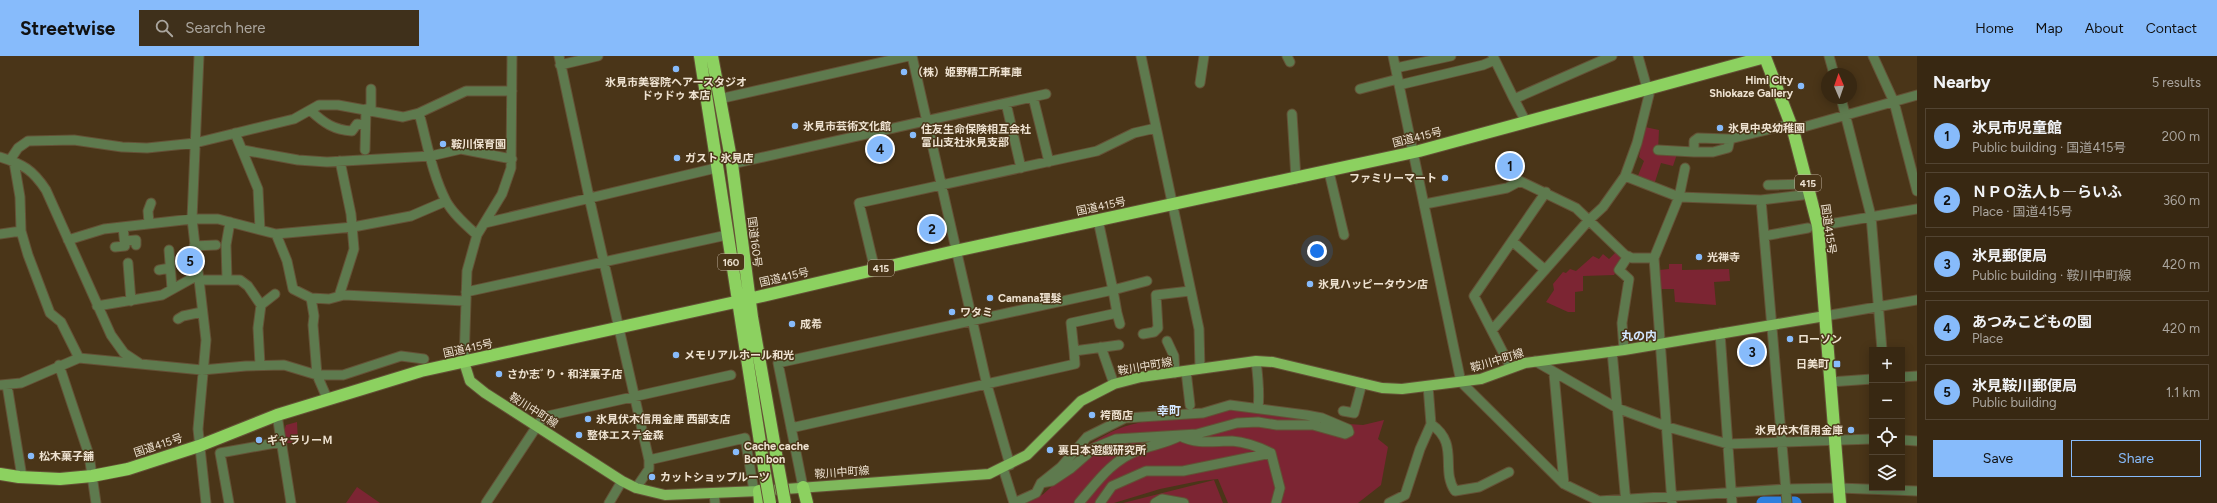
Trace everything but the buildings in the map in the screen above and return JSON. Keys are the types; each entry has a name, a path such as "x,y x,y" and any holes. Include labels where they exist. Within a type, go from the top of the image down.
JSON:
{"highway":[{"name":"160","path":"700,56 726,235 770,503"},
{"name":"国道160号","path":"712,56 732,164 749,299 785,503"},
{"name":"国道415号","path":"0,474 22,477 60,478 92,476 128,469 199,446 277,415 327,398 421,371 737,302 955,251 1171,204 1329,172 1414,152 1765,56 1792,127 1809,189 1825,316 1840,503"},
{"path":"802,487 807,503"},
{"path":"756,491 760,503"}],"main road":[{"name":"鞍川中町線","path":"464,362 470,381 485,393 622,481 636,488 665,495 714,498 756,491 989,474 1006,467 1027,455 1081,401 1114,384 1141,377 1256,361 1273,362 1382,388 1428,386 1481,379 1535,361 1624,350 1825,316"}],"street":[{"path":"199,56 192,219 194,246 204,277 202,312 206,340 202,370 198,429 206,503"},
{"path":"464,362 467,271 477,235 502,194 512,160 512,56"},
{"path":"598,56 559,61 588,197 620,327 649,460 649,469 636,488"},
{"path":"719,99 911,56 1014,503 1036,493 1041,484 1061,467 1087,437 1125,418 1203,413 1230,404 1322,418 1348,429 1349,432 1345,434 1313,425 1277,425 1258,422 1237,423 1197,434 1116,439 1094,448 1070,469 1052,481 1041,484"},
{"path":"1141,56 1171,204 1199,328 1200,369"},
{"path":"1200,83 1204,56"},
{"path":"1393,56 1461,382 1564,484 1598,502 1672,500 1732,492 1786,489 1869,489"},
{"path":"1396,68 1451,56"},
{"path":"1514,99 1612,56"},
{"path":"1493,329 1602,207 1626,176 1637,143 1649,95 1638,56"},
{"path":"1829,56 1832,68"},
{"path":"1873,56 1894,102 1917,191"},
{"path":"1360,88 1483,65 1494,58 1526,122"},
{"path":"365,150 365,125 369,110 371,89"},
{"path":"79,358 61,322 50,313 21,231 20,197 12,161 18,148 28,141 74,140 122,147 147,148 195,144 294,119 311,111 319,105 326,104 369,110 403,117 419,113 466,91 512,91"},
{"path":"732,164 1046,94"},
{"path":"1694,152 1694,141 1698,138 1730,139 1792,127 1846,115 1917,95"},
{"path":"1033,97 1048,162"},
{"path":"1006,103 1021,168"},
{"path":"1843,104 1871,216 1882,347"},
{"path":"311,111 321,120 340,130 352,131 357,124 365,125"},
{"path":"419,113 432,156 434,170 446,201 465,225 477,235"},
{"path":"1292,114 1296,179"},
{"path":"875,270 859,203 1097,151 1134,133 1156,128"},
{"path":"235,133 258,189 260,230"},
{"path":"1658,150 1694,152 1723,150 1728,148 1730,139"},
{"path":"243,150 298,160 340,161 432,156 461,149 512,160"},
{"path":"0,157 24,166 37,176 46,190 97,306 117,345 124,353 139,363"},
{"path":"339,296 354,249 353,227 340,161"},
{"path":"485,223 588,197 716,168"},
{"path":"1672,500 1668,427 1654,258 1678,197 1685,168"},
{"path":"1329,172 1344,235"},
{"path":"1626,176 1678,197 1761,200 1809,189"},
{"path":"1425,204 1508,188 1520,181 1546,192 1576,208 1608,240 1628,256 1654,258"},
{"path":"1768,185 1809,189"},
{"path":"1511,368 1493,329 1474,296 1546,192"},
{"path":"1761,200 1787,503"},
{"path":"68,240 125,224 192,219 218,219 276,234 353,227 411,216 446,201"},
{"path":"149,223 148,211 151,204"},
{"path":"1764,236 1917,209"},
{"path":"1098,220 1120,324"},
{"path":"227,280 226,245 230,222"},
{"path":"115,247 125,246 125,224"},
{"path":"0,234 21,231"},
{"path":"276,234 287,261 293,289 311,298 329,299 339,296 465,301"},
{"path":"466,292 726,235"},
{"path":"125,241 136,240 136,245"},
{"path":"1512,241 1545,270"},
{"path":"194,246 216,245"},
{"path":"169,250 172,289"},
{"path":"1624,350 1622,323 1629,279 1619,270 1628,256"},
{"path":"128,264 131,301"},
{"path":"159,270 170,268"},
{"path":"97,306 162,295 172,289 204,277 227,280 239,277 248,286 261,305 258,328 260,365"},
{"path":"802,487 778,363 1147,282"},
{"path":"1143,334 1154,332 1158,328 1156,295 1190,291"},
{"path":"261,305 275,294"},
{"path":"311,298 314,316 313,325 318,375 327,398"},
{"path":"1825,316 1917,300"},
{"path":"178,319 183,316 202,312"},
{"path":"790,428 987,385 1075,364 1071,323 1118,313"},
{"path":"1720,333 1732,503"},
{"path":"1167,341 1181,372 1190,405"},
{"path":"1074,351 1119,345"},
{"path":"1101,347 1114,384"},
{"path":"1612,351 1626,501"},
{"path":"22,477 4,385 21,383 59,365 79,358 202,370 260,365 284,365 318,375 343,374 401,356 424,360"},
{"path":"1256,361 1257,386 1260,394 1258,408"},
{"path":"1535,361 1554,374 1617,408 1668,427 1728,444 1835,439 1869,439"},
{"path":"59,365 89,455 96,503"},
{"path":"1554,374 1564,484"},
{"path":"486,503 543,417 731,375"},
{"path":"1905,377 1917,376"},
{"path":"1830,382 1869,379"},
{"path":"1343,411 1354,413 1362,383"},
{"path":"1389,503 1405,495 1420,449 1431,424 1428,386"},
{"path":"277,415 291,503"},
{"path":"1431,424 1439,430 1446,443 1450,460 1448,476 1455,491 1479,487 1509,472"},
{"path":"1180,436 1188,440 1201,442 1243,443 1271,453"},
{"path":"1079,503 1105,471 1118,461 1138,450 1171,441 1180,436"},
{"path":"649,460 745,438 756,491"},
{"path":"1905,440 1917,440"},
{"path":"229,503 220,453 281,442"},
{"path":"1100,503 1112,486 1146,471 1183,471 1271,453"},
{"path":"1271,453 1280,488 1276,503"},
{"path":"609,503 622,481"},
{"path":"1905,490 1917,491"},
{"path":"1156,503 1162,498 1184,503"}],"shaded area":[{"path":"1645,127 1659,130 1658,151 1677,154 1673,166 1661,163 1654,185 1637,178 1644,161 1639,157"},
{"path":"1617,251 1625,258 1614,275 1583,276 1583,291 1575,292 1575,312 1568,312 1546,302 1554,290 1553,284 1563,272 1566,273 1570,269 1576,271 1593,256 1599,259 1603,254 1609,259"},
{"path":"1669,264 1682,264 1682,270 1729,269 1730,281 1714,282 1716,305 1675,302 1674,289 1661,289 1659,270 1669,269"},
{"path":"1231,410 1321,422 1363,425 1384,420 1378,439 1388,447 1381,485 1358,503 1228,503 1218,479 1199,481 1160,489 1114,503 1026,503 1043,494 1051,487 1086,447 1111,432 1140,422"},
{"path":"297,422 298,443 284,443 284,431 286,425"},
{"path":"1214,480 1223,503 1123,503"},
{"path":"357,487 380,503 346,503"}],"waterway":[{"path":"1763,503 1795,503"}],"place":[{"name":"氷見市美容院ヘアースタジオ ドゥドゥ 本店","path":"676,69"},
{"name":"（株）姫野精工所車庫","path":"904,72"},
{"name":"Himi City Shiokaze Gallery","path":"1801,86"},
{"name":"氷見市芸術文化館","path":"795,126"},
{"name":"氷見中央幼稚園","path":"1720,128"},
{"name":"住友生命保険相互会社 富山支社氷見支部","path":"913,135"},
{"name":"鞍川保育園","path":"443,144"},
{"name":"あつみこどもの園","path":"880,149"},
{"name":"ガスト 氷見店","path":"677,158"},
{"name":"氷見市児童館","path":"1510,166"},
{"name":"ファミリーマート","path":"1445,178"},
{"name":"ＮＰＯ法人ｂ―らいふ","path":"932,229"},
{"name":"光禅寺","path":"1699,257"},
{"name":"氷見鞍川郵便局","path":"190,261"},
{"name":"氷見ハッピータウン店","path":"1310,284"},
{"name":"Camana理髮","path":"990,298"},
{"name":"ワタミ","path":"952,312"},
{"name":"成希","path":"792,324"},
{"name":"ローソン","path":"1790,339"},
{"name":"氷見郵便局","path":"1752,352"},
{"name":"メモリアルホール和光","path":"676,355"},
{"name":"日美町","path":"1837,364"},
{"name":"さか志ﾞり・和洋菓子店","path":"499,374"},
{"name":"袴商店","path":"1092,415"},
{"name":"氷見伏木信用金庫 西部支店","path":"588,419"},
{"name":"氷見伏木信用金庫","path":"1851,430"},
{"name":"整体エステ金森","path":"579,435"},
{"name":"ギャラリーＭ","path":"259,440"},
{"name":"裏日本遊戯研究所","path":"1050,450"},
{"name":"Cache cache Bon bon","path":"736,452"},
{"name":"松木菓子舗","path":"31,456"},
{"name":"カットショップルーツ","path":"652,477"}],"district":[{"name":"丸の内","path":"1639,336"},
{"name":"幸町","path":"1169,411"}]}
